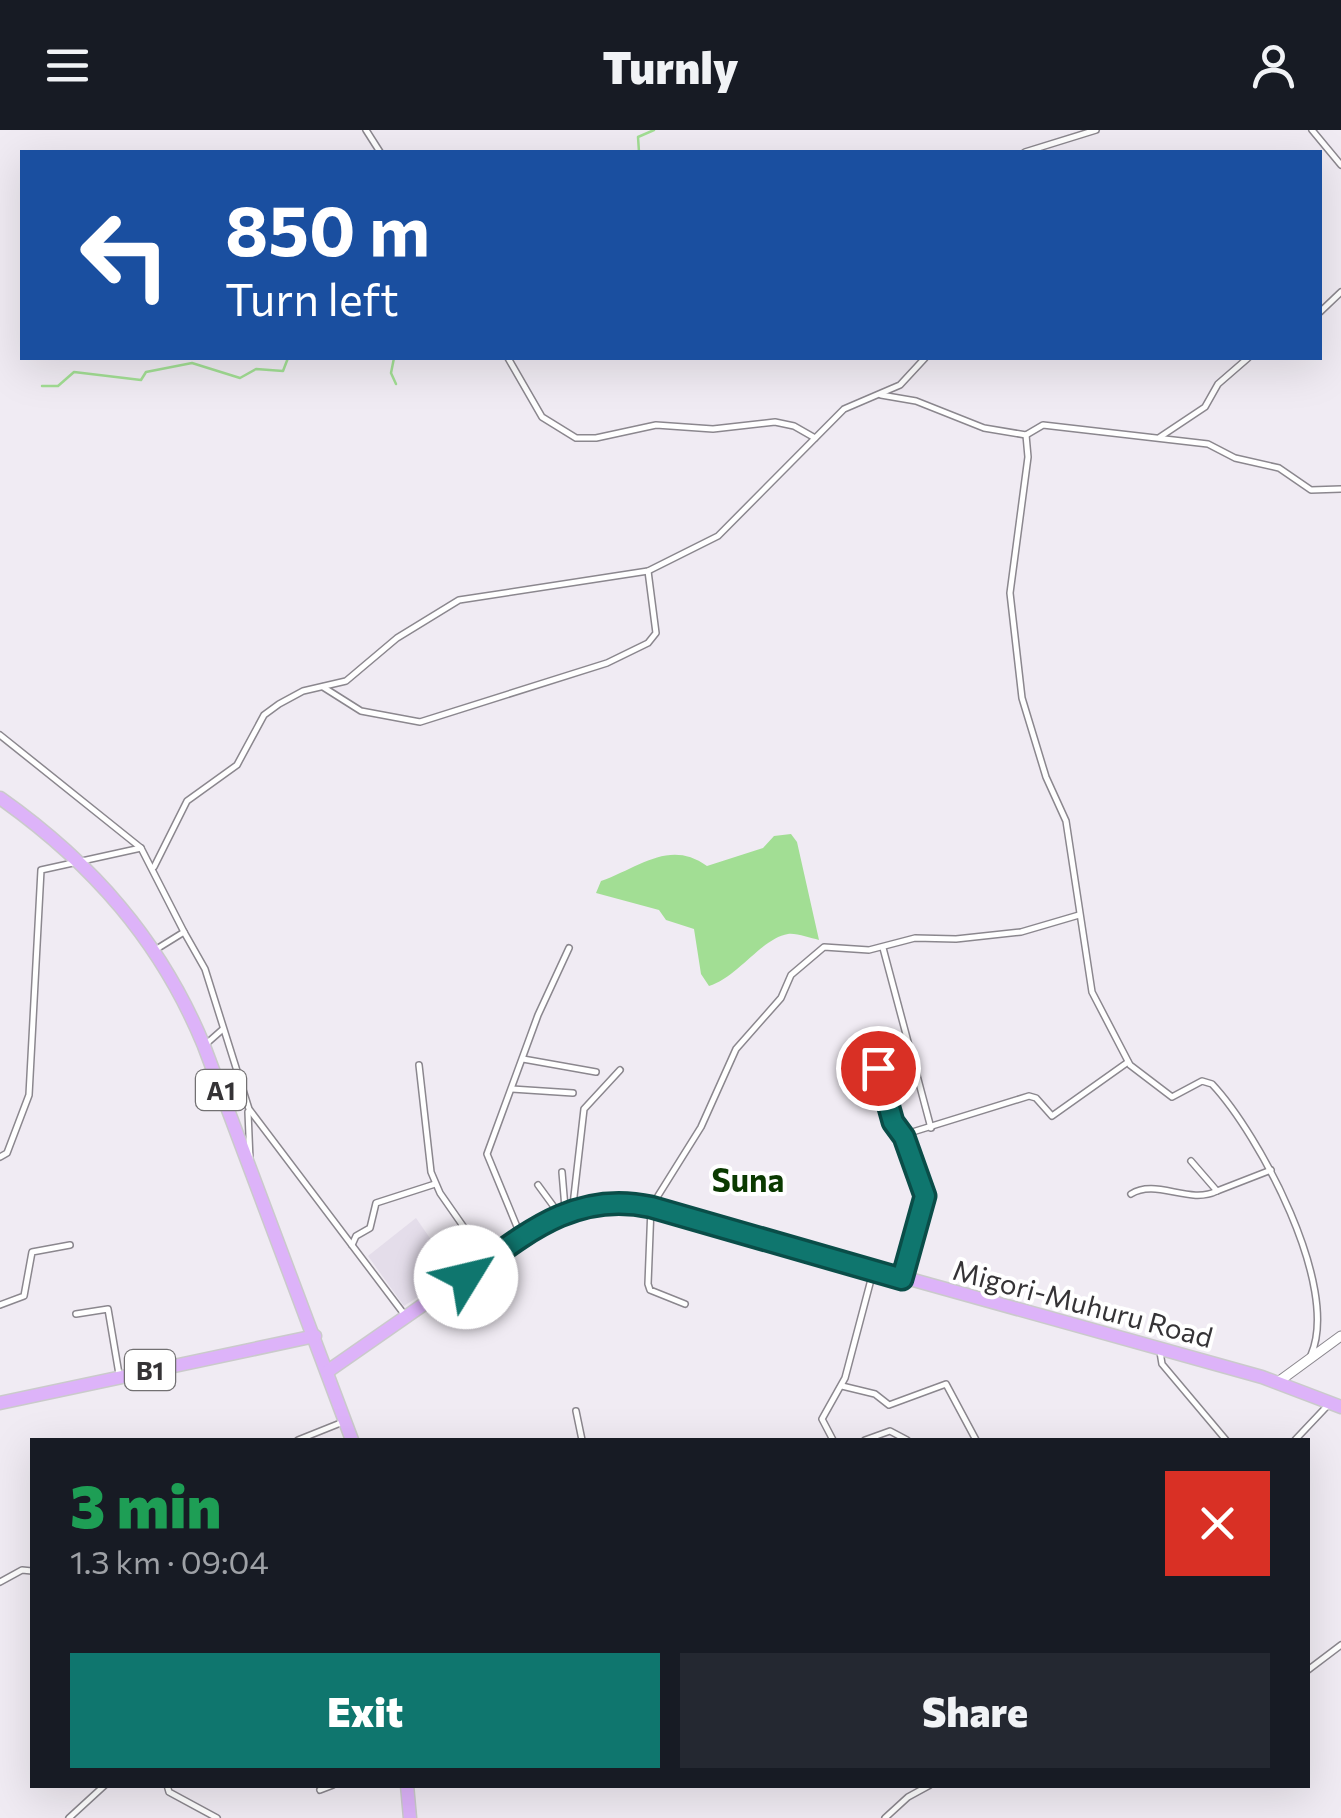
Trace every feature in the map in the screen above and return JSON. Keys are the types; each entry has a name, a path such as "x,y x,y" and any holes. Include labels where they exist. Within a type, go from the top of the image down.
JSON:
{"highway":[{"name":"A1","path":"0,798 81,862 155,950 204,1046 351,1438"},
{"name":"Migori-Muhuru Road","path":"328,1371 521,1236 566,1211 607,1202 651,1207 1278,1382 1336,1405"},
{"name":"B1","path":"0,1403 313,1332"},
{"path":"407,1788 410,1818"}],"main road":[{"path":"1278,1382 1341,1336"}],"street":[{"path":"1031,150 1096,130"},
{"path":"1312,130 1341,164"},
{"path":"1322,310 1341,292"},
{"path":"509,360 542,416 576,438 591,439 656,425 714,429 775,422 794,426 814,438"},
{"path":"154,866 183,806 244,757 267,712 298,693 352,677 397,638 458,600 648,571 727,530 850,405 906,381 923,360"},
{"path":"1160,437 1204,407 1230,371 1245,360"},
{"path":"878,394 916,401 984,428 1026,435 1043,426 1216,446 1235,458 1279,468 1311,490 1341,489"},
{"path":"1026,435 1028,457 1010,606 1022,698 1046,777 1066,821 1092,992 1115,1030 1128,1062 1170,1097 1179,1097 1202,1081 1212,1084 1271,1170 1316,1274 1319,1330 1311,1355"},
{"path":"322,687 361,711 420,722 607,662 648,644 656,633 648,571"},
{"path":"0,735 141,848 154,866 205,969 247,1104 252,1141 250,1164"},
{"path":"0,1156 7,1153 29,1096 41,870 141,848"},
{"path":"685,1304 650,1290 651,1207 706,1118 736,1050 781,998 791,975 824,947 883,948 915,938 956,939 1039,930 1080,915"},
{"path":"155,950 184,932"},
{"path":"521,1236 487,1154 569,948"},
{"path":"883,948 931,1129"},
{"path":"204,1046 223,1029"},
{"path":"878,1055 888,1108 904,1137 925,1200 902,1279"},
{"path":"523,1060 596,1072"},
{"path":"904,1137 1031,1096 1052,1116 1128,1062"},
{"path":"419,1065 428,1157 435,1184 488,1261"},
{"path":"566,1211 584,1109 620,1070"},
{"path":"512,1089 573,1093"},
{"path":"247,1104 408,1318"},
{"path":"1192,1161 1216,1191"},
{"path":"1131,1194 1142,1189 1196,1196 1271,1170"},
{"path":"562,1172 566,1211"},
{"path":"346,1238 370,1228 376,1202 435,1184"},
{"path":"538,1185 566,1211"},
{"path":"352,1245 356,1236"},
{"path":"0,1305 24,1296 32,1252 70,1244"},
{"path":"832,1438 822,1418 842,1386 873,1272"},
{"path":"76,1314 108,1309 119,1376"},
{"path":"1160,1349 1162,1364 1224,1438"},
{"path":"842,1386 876,1395 889,1405 946,1384 975,1438"},
{"path":"1296,1438 1336,1405"},
{"path":"576,1411 582,1438"},
{"path":"303,1438 346,1421"},
{"path":"870,1438 890,1431 903,1438"},
{"path":"0,1582 30,1570"},
{"path":"1310,1668 1341,1645"},
{"path":"68,1818 102,1788"},
{"path":"167,1788 216,1818"},
{"path":"320,1790 325,1788"},
{"path":"885,1818 924,1788"}],"shaded area":[{"path":"791,834 797,842 819,940 792,934 778,937 730,975 709,986 701,974 694,929 666,920 659,910 596,893 601,881 655,858 680,855 707,866 763,848 774,836"},
{"path":"416,1218 454,1273 404,1306 368,1256"}],"waterway":[{"path":"639,150 638,137 654,130"},
{"path":"42,386 58,386 74,372 141,380 146,372 192,363 240,378 256,369 283,371 287,360"},
{"path":"394,360 391,373 396,384"}],"district":[{"name":"Suna","path":"748,1179"}],"route":[{"path":"466,1277 558,1213 620,1202 651,1207 902,1279 925,1196 904,1137 893,1122 878,1068"}]}
